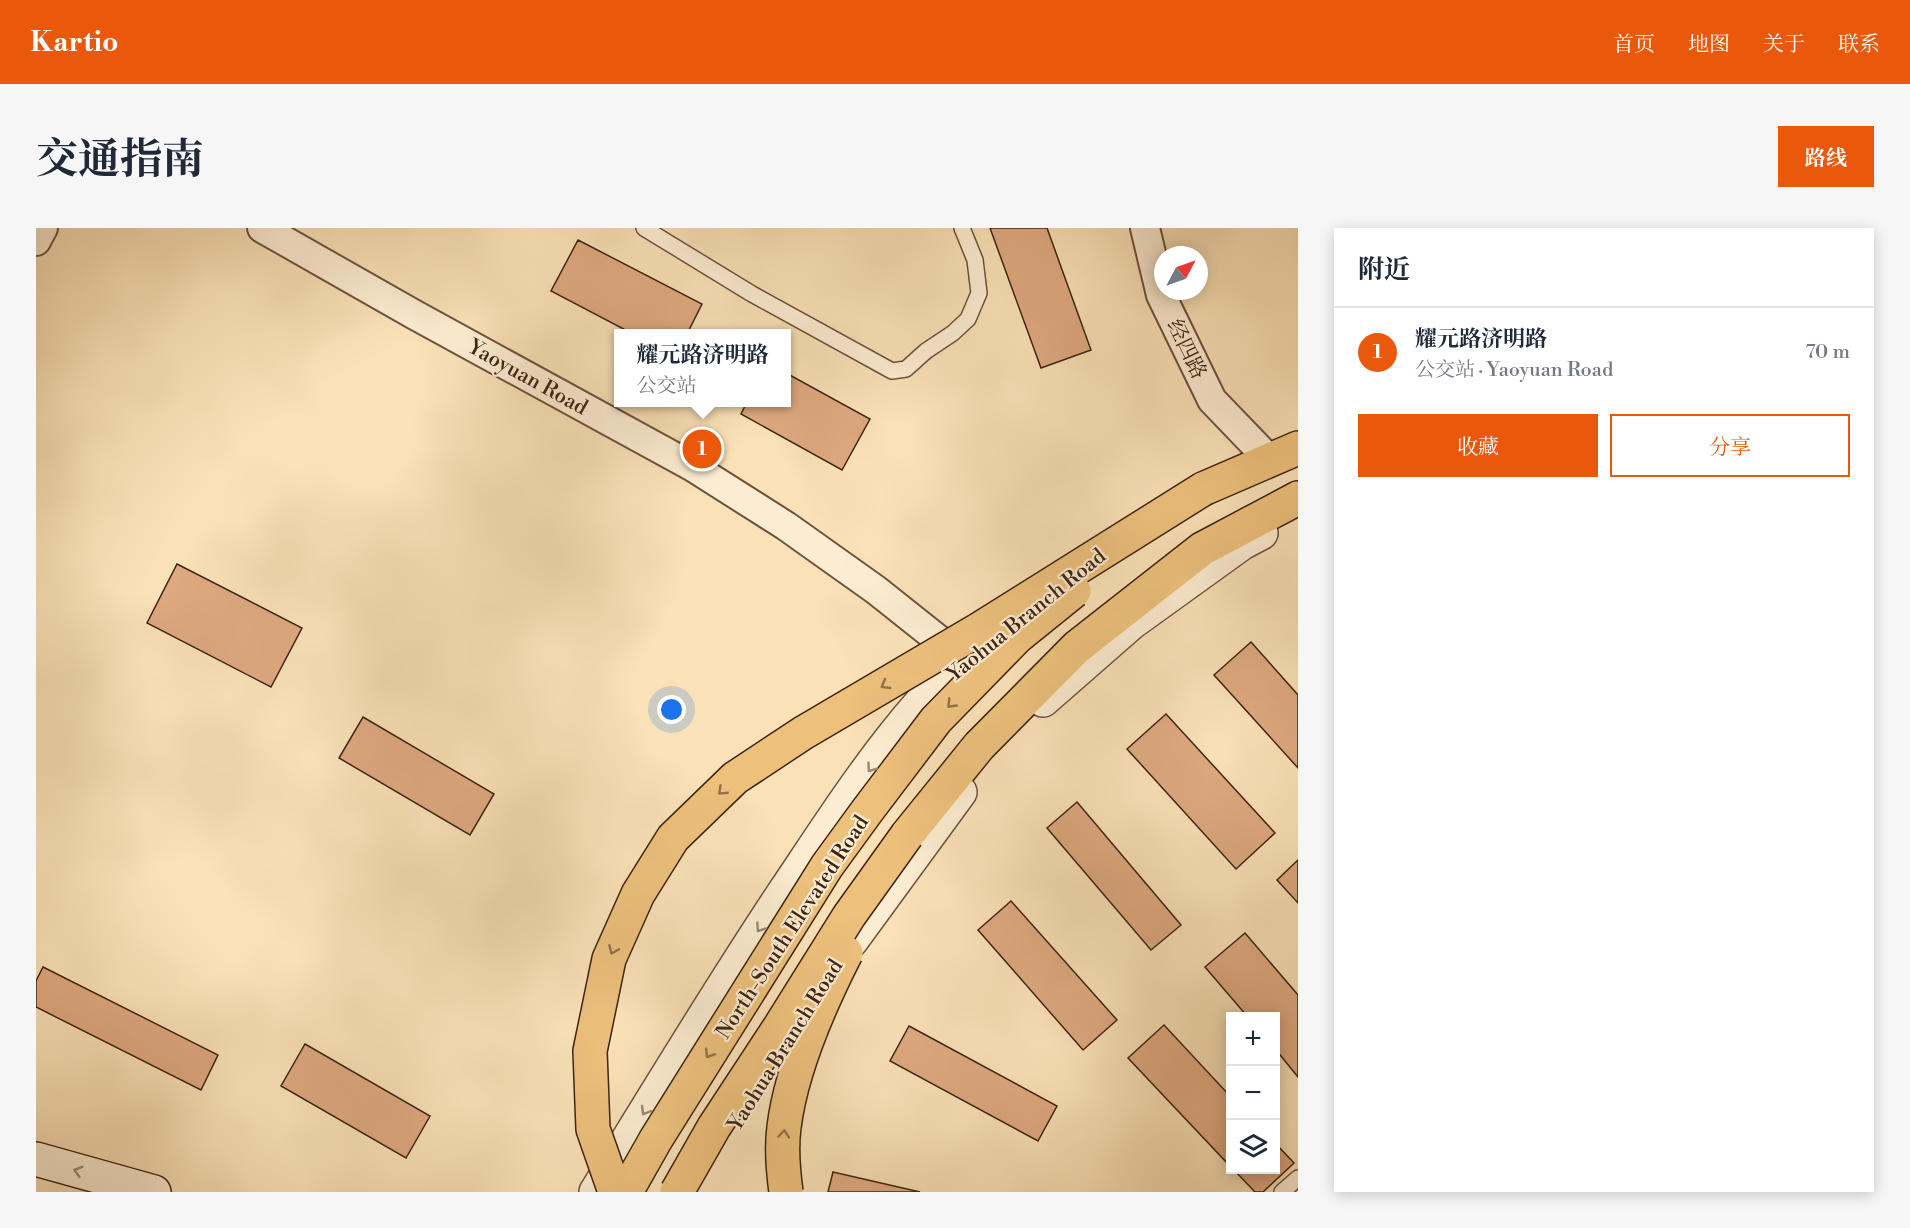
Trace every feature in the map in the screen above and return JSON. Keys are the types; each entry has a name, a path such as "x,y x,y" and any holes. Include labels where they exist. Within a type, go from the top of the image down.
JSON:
{"highway":[{"name":"North-South Elevated Road","path":"626,1192 656,1139 827,866 936,720 1017,637 1203,489 1298,448"},
{"path":"615,1192 593,1129 590,1051 609,959 638,894 673,838 735,778 793,739 978,630 1203,489"},
{"name":"North-South Elevated Road","path":"677,1192 714,1127 849,916 907,835 979,746 1077,647 1202,549 1298,498"},
{"path":"786,1192 782,1161 784,1127 791,1094 807,1044 837,971 907,835"}],"street":[{"path":"36,241 43,228"},
{"name":"Yaoyuan Road","path":"262,228 415,315 693,467 786,525 876,590 964,660"},
{"name":"经四路","path":"1145,228 1161,295 1212,400 1262,452"},
{"name":"Yaohua Branch Road","path":"596,1192 731,972 834,817 921,703 964,660 1032,605 1152,518 1221,473 1298,432"},
{"name":"Yaohua Branch Road","path":"694,1192 738,1116 817,990 971,778 1026,715 1131,623 1242,543 1298,514"},
{"path":"36,1159 154,1192"}],"lane":[{"path":"644,228 752,294 892,371 906,369 968,319 980,293 975,260 962,228"},
{"path":"1282,1192 1298,1178"}],"building":[{"path":"990,228 1047,228 1091,350 1041,368"},
{"path":"578,240 702,304 690,329 623,329 551,291"},
{"path":"791,376 870,419 842,470 741,414 744,407 791,407"},
{"path":"177,564 302,628 271,687 147,623"},
{"path":"1251,642 1298,695 1298,768 1214,675"},
{"path":"1166,714 1275,833 1236,869 1127,749"},
{"path":"363,717 494,794 470,835 339,758"},
{"path":"1077,802 1181,925 1151,950 1047,828"},
{"path":"1298,860 1298,903 1277,880"},
{"path":"1011,901 1117,1020 1083,1050 978,930"},
{"path":"1245,933 1298,995 1298,1077 1280,1055 1280,1012 1244,1012 1205,967"},
{"path":"43,967 218,1055 201,1090 36,1007 36,981"},
{"path":"1164,1025 1226,1092 1226,1162 1128,1058"},
{"path":"909,1026 1057,1106 1038,1141 890,1061"},
{"path":"305,1044 430,1116 406,1158 281,1086"},
{"path":"1280,1148 1294,1163 1263,1192 1255,1192 1238,1174 1280,1174"},
{"path":"833,1172 920,1192 828,1192"}],"place":[{"name":"耀元路济明路","path":"702,449"}]}
